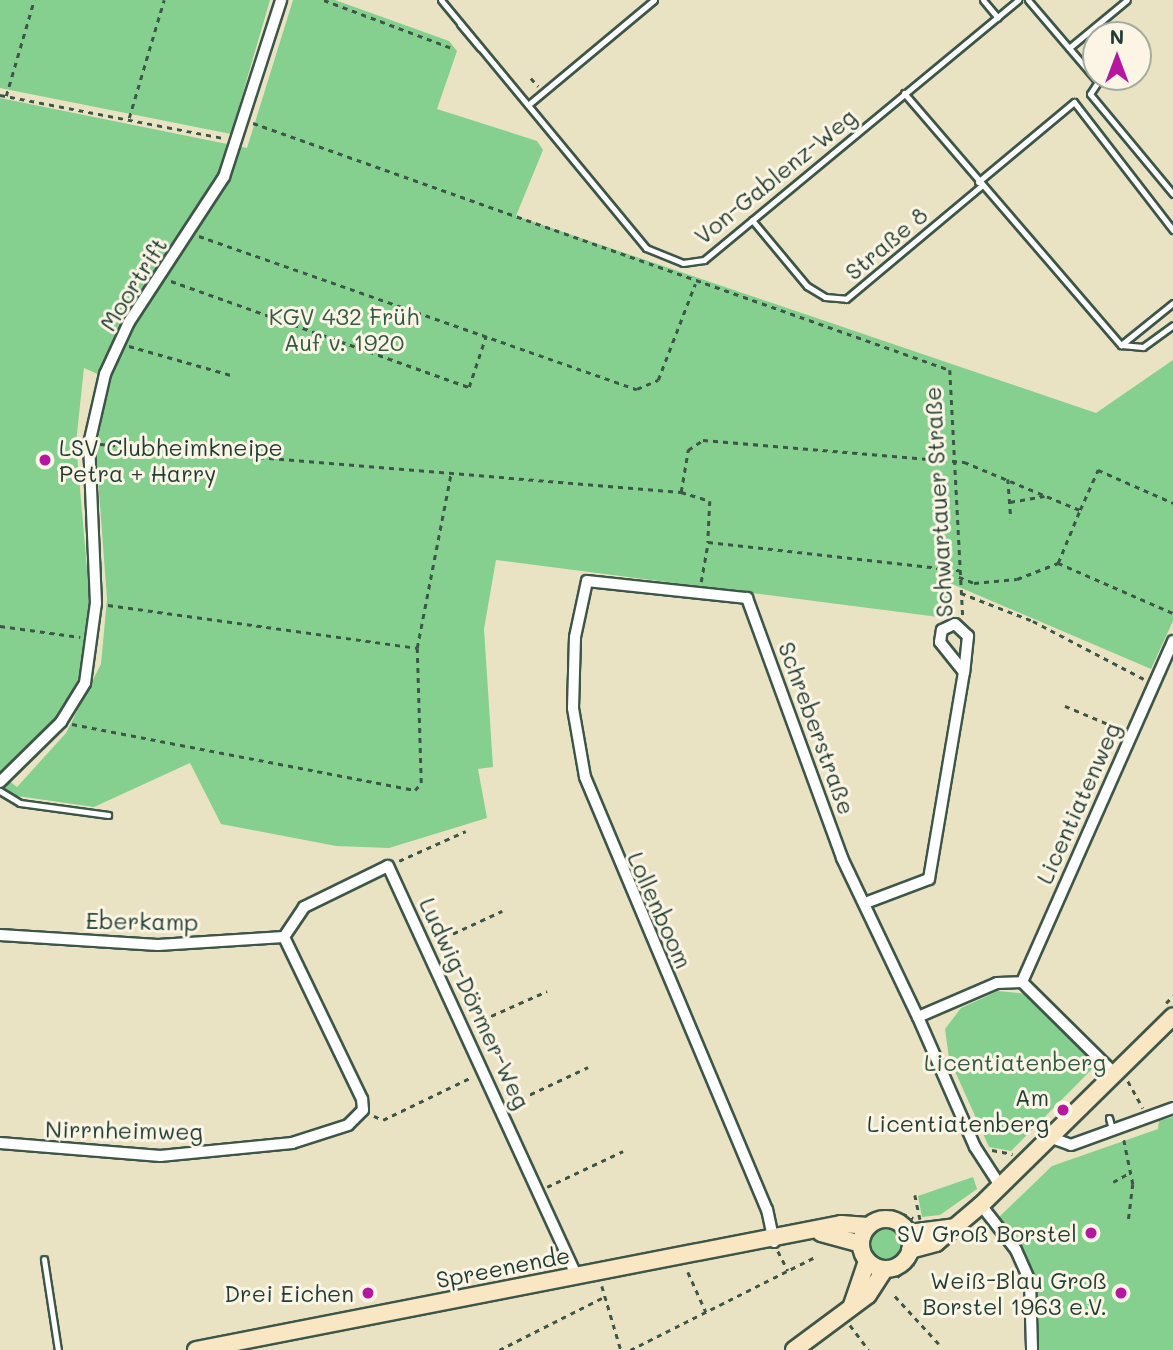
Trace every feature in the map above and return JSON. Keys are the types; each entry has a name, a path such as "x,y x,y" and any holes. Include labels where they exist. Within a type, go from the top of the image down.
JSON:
{"street":[{"name":"Moortrift","path":"0,782 61,722 85,682 94,639 96,603 89,443 119,343 190,233 239,142 281,0"},
{"name":"Schreberstraße","path":"587,581 747,598 842,858 868,902 918,1017"},
{"name":"Lollenboom","path":"587,581 575,637 573,708 585,777 767,1210 774,1242"},
{"name":"Schwartauer Straße","path":"868,902 929,879 964,671 965,629 947,625 939,638 964,671"},
{"name":"Licentiatenweg","path":"1022,982 1173,641"},
{"path":"363,1110 284,937 304,907 388,866"},
{"name":"Ludwig-Dörmer-Weg","path":"388,866 485,1071 577,1276"},
{"name":"Eberkamp","path":"0,935 158,945 284,937"},
{"path":"1001,1188 975,1147 918,1017 997,983 1022,982 1116,1073"},
{"path":"794,1350 847,1310 903,1262 936,1243 1001,1188 1173,1016"},
{"path":"1052,1138 1071,1144 1114,1124 1173,1108"},
{"name":"Nirrnheimweg","path":"0,1143 77,1153 223,1152 292,1143 348,1125 363,1110"},
{"path":"981,1205 1016,1250 1030,1281 1032,1350"},
{"path":"888,1275 867,1261 861,1244 865,1221 891,1219 915,1227 955,1227"},
{"name":"Spreenende","path":"196,1350 267,1343 577,1276 774,1242 841,1224 865,1221"},
{"path":"915,1227 915,1254"},
{"name":"Spreenende","path":"818,1232 861,1244"},
{"path":"847,1310 867,1261"}],"lane":[{"name":"Von-Gablenz-Weg","path":"442,0 646,248 662,257 704,260 1018,0"},
{"path":"527,105 654,0"},
{"path":"983,0 998,18"},
{"path":"1028,0 1098,82 1090,94 1173,194"},
{"path":"1069,48 1127,0"},
{"path":"904,93 1121,345 1143,347 1173,325"},
{"path":"980,184 1074,102 1173,230"},
{"name":"Straße 8","path":"752,220 807,286 825,297 846,299 980,184"},
{"path":"1121,345 1173,303"},
{"path":"0,791 20,803 108,815"},
{"path":"44,1259 58,1350"}],"path":[{"path":"6,96 34,0"},
{"path":"129,118 164,0"},
{"path":"324,0 452,48"},
{"path":"0,95 129,118 239,142"},
{"path":"190,233 646,389 658,380 695,284 247,121"},
{"path":"161,278 469,387 486,336"},
{"name":"Schwartauer Straße","path":"695,284 953,374 959,577 965,629"},
{"path":"119,343 231,375"},
{"path":"681,492 696,441 954,461 1008,479 1080,510"},
{"path":"89,443 681,492 710,501 708,542 699,592"},
{"path":"1058,563 1098,470 1173,503"},
{"path":"61,722 415,790 421,782 417,648 451,473"},
{"path":"1008,479 1011,519"},
{"path":"1010,502 1046,496"},
{"path":"708,542 959,569"},
{"path":"959,577 974,583 1017,579 1058,563 1173,613"},
{"path":"961,593 1033,621 1154,683"},
{"path":"96,603 417,648"},
{"path":"0,626 94,639"},
{"path":"1065,706 1131,734"},
{"path":"388,866 466,831"},
{"path":"426,947 502,911"},
{"path":"464,1028 547,991"},
{"path":"501,1108 588,1068"},
{"path":"363,1110 383,1120 485,1071"},
{"path":"1116,1073 1149,1116"},
{"path":"1114,1124 1131,1172 1129,1219"},
{"path":"975,1147 1017,1155"},
{"path":"539,1191 623,1151"},
{"path":"1113,1182 1131,1172"},
{"path":"915,1195 915,1227"},
{"path":"865,1221 906,1213"},
{"path":"774,1242 788,1270"},
{"path":"888,1275 915,1254"},
{"path":"630,1350 817,1256"},
{"path":"599,1272 621,1350"},
{"path":"688,1272 706,1312"},
{"path":"895,1296 939,1344"},
{"path":"499,1350 604,1297"},
{"path":"847,1310 869,1350"}],"green space":[{"path":"0,0 270,0 231,134 0,88"},
{"name":"KGV 432 Früh Auf v. 1920","path":"293,0 335,0 449,41 457,51 437,109 537,141 543,150 516,216 1096,413 1173,360 1173,621 1151,669 952,584 954,619 496,560 484,629 493,767 478,769 487,818 389,848 336,846 221,824 190,763 94,807 10,795 1,786 8,780 17,787 66,733 101,664 107,599 96,452 109,379 84,368 76,443 90,603 82,671 61,712 0,773 0,98 247,148"},
{"name":"Licentiatenberg","path":"998,991 1028,994 1096,1065 1011,1151 989,1147 949,1058 945,1029 961,1008"},
{"name":"SV Groß Borstel","path":"1173,1117 1173,1350 1036,1350 1035,1279 998,1218 1052,1166 1158,1129 1159,1121"},
{"path":"973,1177 977,1189 940,1215 922,1217 918,1196"},
{"path":"886,1229 897,1234 902,1245 897,1256 886,1261 875,1256 870,1245 875,1234"}],"place":[{"name":"LSV Clubheimkneipe Petra + Harry","path":"45,460"},
{"name":"Am Licentiatenberg","path":"1063,1110"},
{"name":"SV Groß Borstel","path":"1091,1233"},
{"name":"Drei Eichen","path":"368,1293"},
{"name":"Weiß-Blau Groß Borstel 1963 e.V.","path":"1121,1293"}]}
